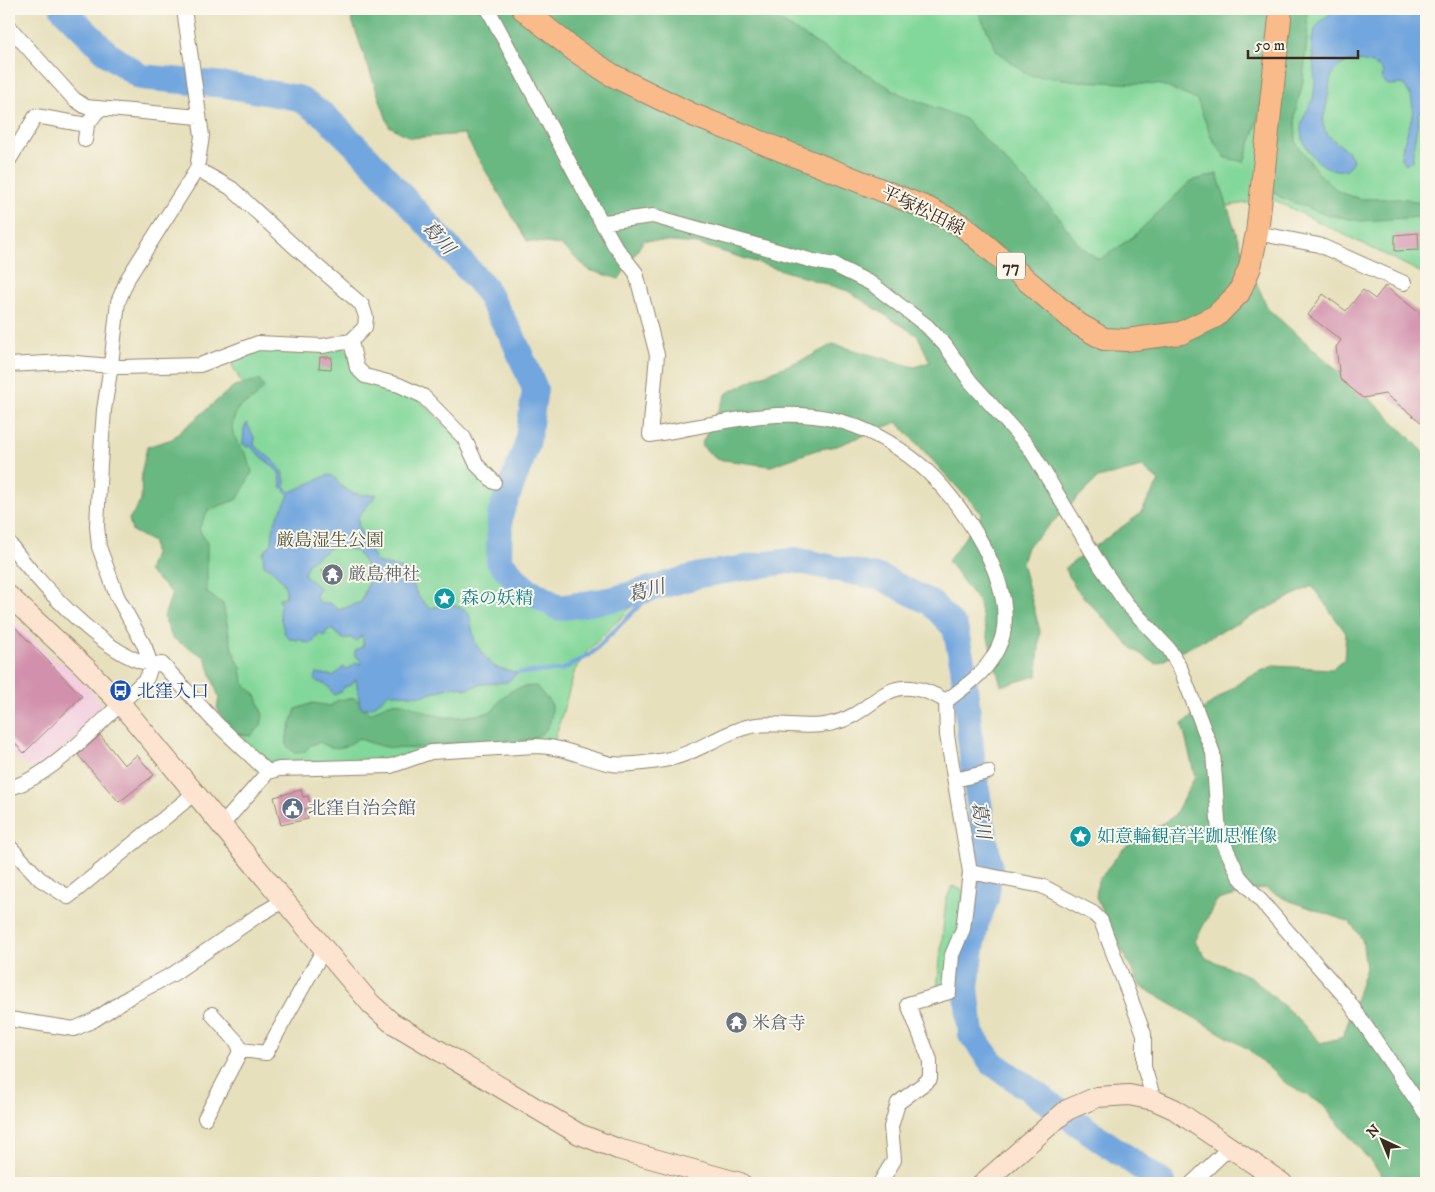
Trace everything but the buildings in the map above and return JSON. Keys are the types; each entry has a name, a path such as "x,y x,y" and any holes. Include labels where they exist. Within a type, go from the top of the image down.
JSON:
{"main road":[{"name":"平塚松田線","path":"524,9 574,50 612,75 676,107 929,209 963,226 1078,324 1104,339 1126,340 1181,333 1216,316 1239,293 1250,267 1257,233 1281,9"}],"street":[{"path":"9,788 30,779 69,751 147,678 151,666 145,647 117,596 99,548 97,526 100,464 104,410 118,302 128,278 197,169 202,136 184,9"},
{"path":"488,9 582,186 604,222 615,246 636,273 657,356 650,435 737,420 801,414 838,421 869,431 920,464 948,494 972,525 998,582 1004,622 1001,641 990,664 976,679 950,698 947,736 973,873 963,929 952,956 949,992 908,1004 930,1060 930,1079 898,1103 891,1127 894,1160 880,1183"},
{"path":"9,27 74,99 86,107 199,117"},
{"path":"85,140 87,125 99,109"},
{"path":"9,160 36,116 87,125"},
{"path":"9,365 65,362 122,367 200,365 258,343 322,346 352,341 365,327 366,316 362,304 296,248 231,188 197,169"},
{"path":"604,222 653,216 813,261 834,265 872,284 927,326 945,344 970,381 1030,447 1100,565 1126,603 1169,649 1181,670 1213,753 1219,833 1238,876 1347,999 1426,1114"},
{"path":"1257,233 1319,245 1404,283"},
{"path":"352,341 357,368 366,376 399,385 423,396 464,438 477,465 494,482"},
{"path":"9,544 64,605 106,644 151,666 162,664 216,722 268,772"},
{"path":"9,596 85,667 120,703 371,1004 391,1022 579,1134 618,1149 740,1183"},
{"path":"222,825 268,772 300,768 391,766 431,752 535,746 551,746 614,764 670,759 757,725 829,724 854,713 892,690 902,688 922,689 950,698"},
{"path":"955,780 988,772"},
{"path":"9,846 40,879 68,897 195,793"},
{"path":"973,873 1042,886 1092,913 1101,921 1144,1034 1144,1067 1154,1100"},
{"path":"9,1020 74,1029 94,1020 130,996 173,974 257,916 285,900"},
{"path":"241,1050 266,1053 319,958 326,951"},
{"path":"212,1014 237,1042 241,1050"},
{"path":"205,1118 241,1050"},
{"path":"983,1183 1056,1119 1080,1104 1097,1097 1129,1095 1154,1100 1174,1109 1282,1183"},
{"path":"1192,1183 1230,1147"}],"shaded area":[{"path":"9,614 58,663 61,661 88,687 107,711 41,769 30,768 9,751"}],"green space":[{"path":"348,9 760,9 900,94 965,119 1055,212 1078,244 1099,260 1133,237 1191,181 1217,174 1240,245 1268,309 1380,408 1426,454 1426,1183 1389,1183 1321,1103 1288,1085 1248,1049 1140,986 1096,898 1098,880 1123,849 1174,816 1195,777 1182,724 1249,676 1273,666 1332,669 1344,660 1346,633 1312,586 1156,664 1133,649 1076,589 1065,568 1140,514 1159,481 1142,467 1098,478 1027,547 1022,563 1040,631 1037,676 1001,686 978,601 948,561 982,514 897,422 837,446 816,450 771,466 716,459 701,445 727,393 756,378 811,356 833,344 914,367 930,362 918,336 848,291 698,244 644,240 619,279 589,270 561,245 527,241 464,134 411,138 389,126","holes":["1265,888 1285,899 1350,922 1362,939 1366,968 1343,1037 1321,1043 1296,1017 1251,977 1206,958 1195,941 1217,900"]},
{"path":"732,9 1426,9 1426,275 1272,199 1228,206 1163,297 1087,278"},
{"path":"977,9 1274,9 1269,69 1256,126 1244,162 1226,158 1212,139 1197,100 1162,85 1080,81 1028,75 997,51"},
{"path":"1286,9 1306,9 1308,28 1303,81 1295,115 1296,143 1318,173 1339,192 1360,199 1407,199 1426,205 1426,214 1421,217 1361,221 1324,214 1280,197 1264,184"},
{"name":"厳島湿生公園","path":"260,345 340,347 347,349 355,370 417,398 459,438 472,468 496,489 489,527 490,545 495,561 504,577 528,601 544,610 560,615 578,616 637,602 587,652 575,670 554,742 394,760 278,763 266,762 228,723 202,641 184,438 242,384 229,359"},
{"path":"259,380 264,388 254,399 238,408 232,428 234,437 248,457 252,472 238,499 208,510 199,529 207,543 207,593 223,604 232,649 241,668 243,682 257,697 263,716 261,726 251,736 231,733 217,708 219,698 205,657 172,638 164,617 172,593 148,571 154,554 153,542 132,531 129,519 141,501 142,470 147,447 172,439 234,386"},
{"path":"536,686 552,705 551,718 544,732 527,740 466,742 418,748 396,748 384,747 358,738 349,745 339,748 330,747 320,742 311,745 304,752 294,753 287,746 287,736 296,709 313,703 330,706 338,700 355,698 370,714 381,707 398,703 439,716 473,716 493,711 510,691"},
{"path":"952,886 962,890 964,901 944,989 937,990 946,900"}],"water":[{"path":"1338,9 1426,9 1426,106 1419,114 1413,148 1413,160 1409,163 1404,163 1401,158 1413,111 1409,93 1403,84 1389,85 1382,81 1383,71 1379,67 1367,62 1354,61 1341,65 1333,72 1330,80 1323,125 1329,136 1347,151 1353,160 1347,169 1331,169 1323,165 1316,160 1306,146 1301,129 1314,93 1313,36 1317,27 1325,18"},
{"path":"247,423 255,439 254,445 280,468 285,481 285,488 291,492 328,475 333,476 342,487 350,492 364,495 377,494 358,517 359,529 376,562 406,570 418,596 429,608 451,604 466,610 470,617 475,643 485,657 495,667 518,673 507,682 482,684 467,689 455,686 421,696 389,693 376,705 368,708 360,706 356,679 351,685 344,687 342,691 334,695 328,686 314,680 316,673 334,676 343,667 348,669 356,663 360,664 361,660 355,656 355,651 363,646 363,638 361,636 356,641 351,638 343,639 331,629 326,631 326,636 318,634 310,644 301,640 289,639 284,632 279,611 281,606 279,598 285,597 285,587 280,578 264,565 263,553 272,543 275,522 289,495 282,488 279,472 250,446 247,447 243,444 244,429","holes":["333,546 357,551 371,575 361,602 339,610 330,603 321,603 315,598 320,588 304,575 308,563"]}],"waterway":[{"name":"葛川","path":"63,9 108,54 141,77 225,85 298,98 325,116 367,157 484,287 513,338 535,389 527,445 500,515 499,561 523,587 559,608 614,599 700,575 795,560 882,578 931,603 955,628 963,666 973,766 990,869 986,899 976,923 966,986 971,1034 992,1063 1163,1183"},
{"path":"518,673 562,670 591,654 658,587"}],"place":[{"name":"厳島神社","path":"332,574"},
{"name":"森の妖精","path":"445,598"},
{"name":"北窪入口","path":"121,691"},
{"name":"北窪自治会館","path":"292,808"},
{"name":"如意輪観音半跏思惟像","path":"1081,836"},
{"name":"米倉寺","path":"736,1023"}]}
